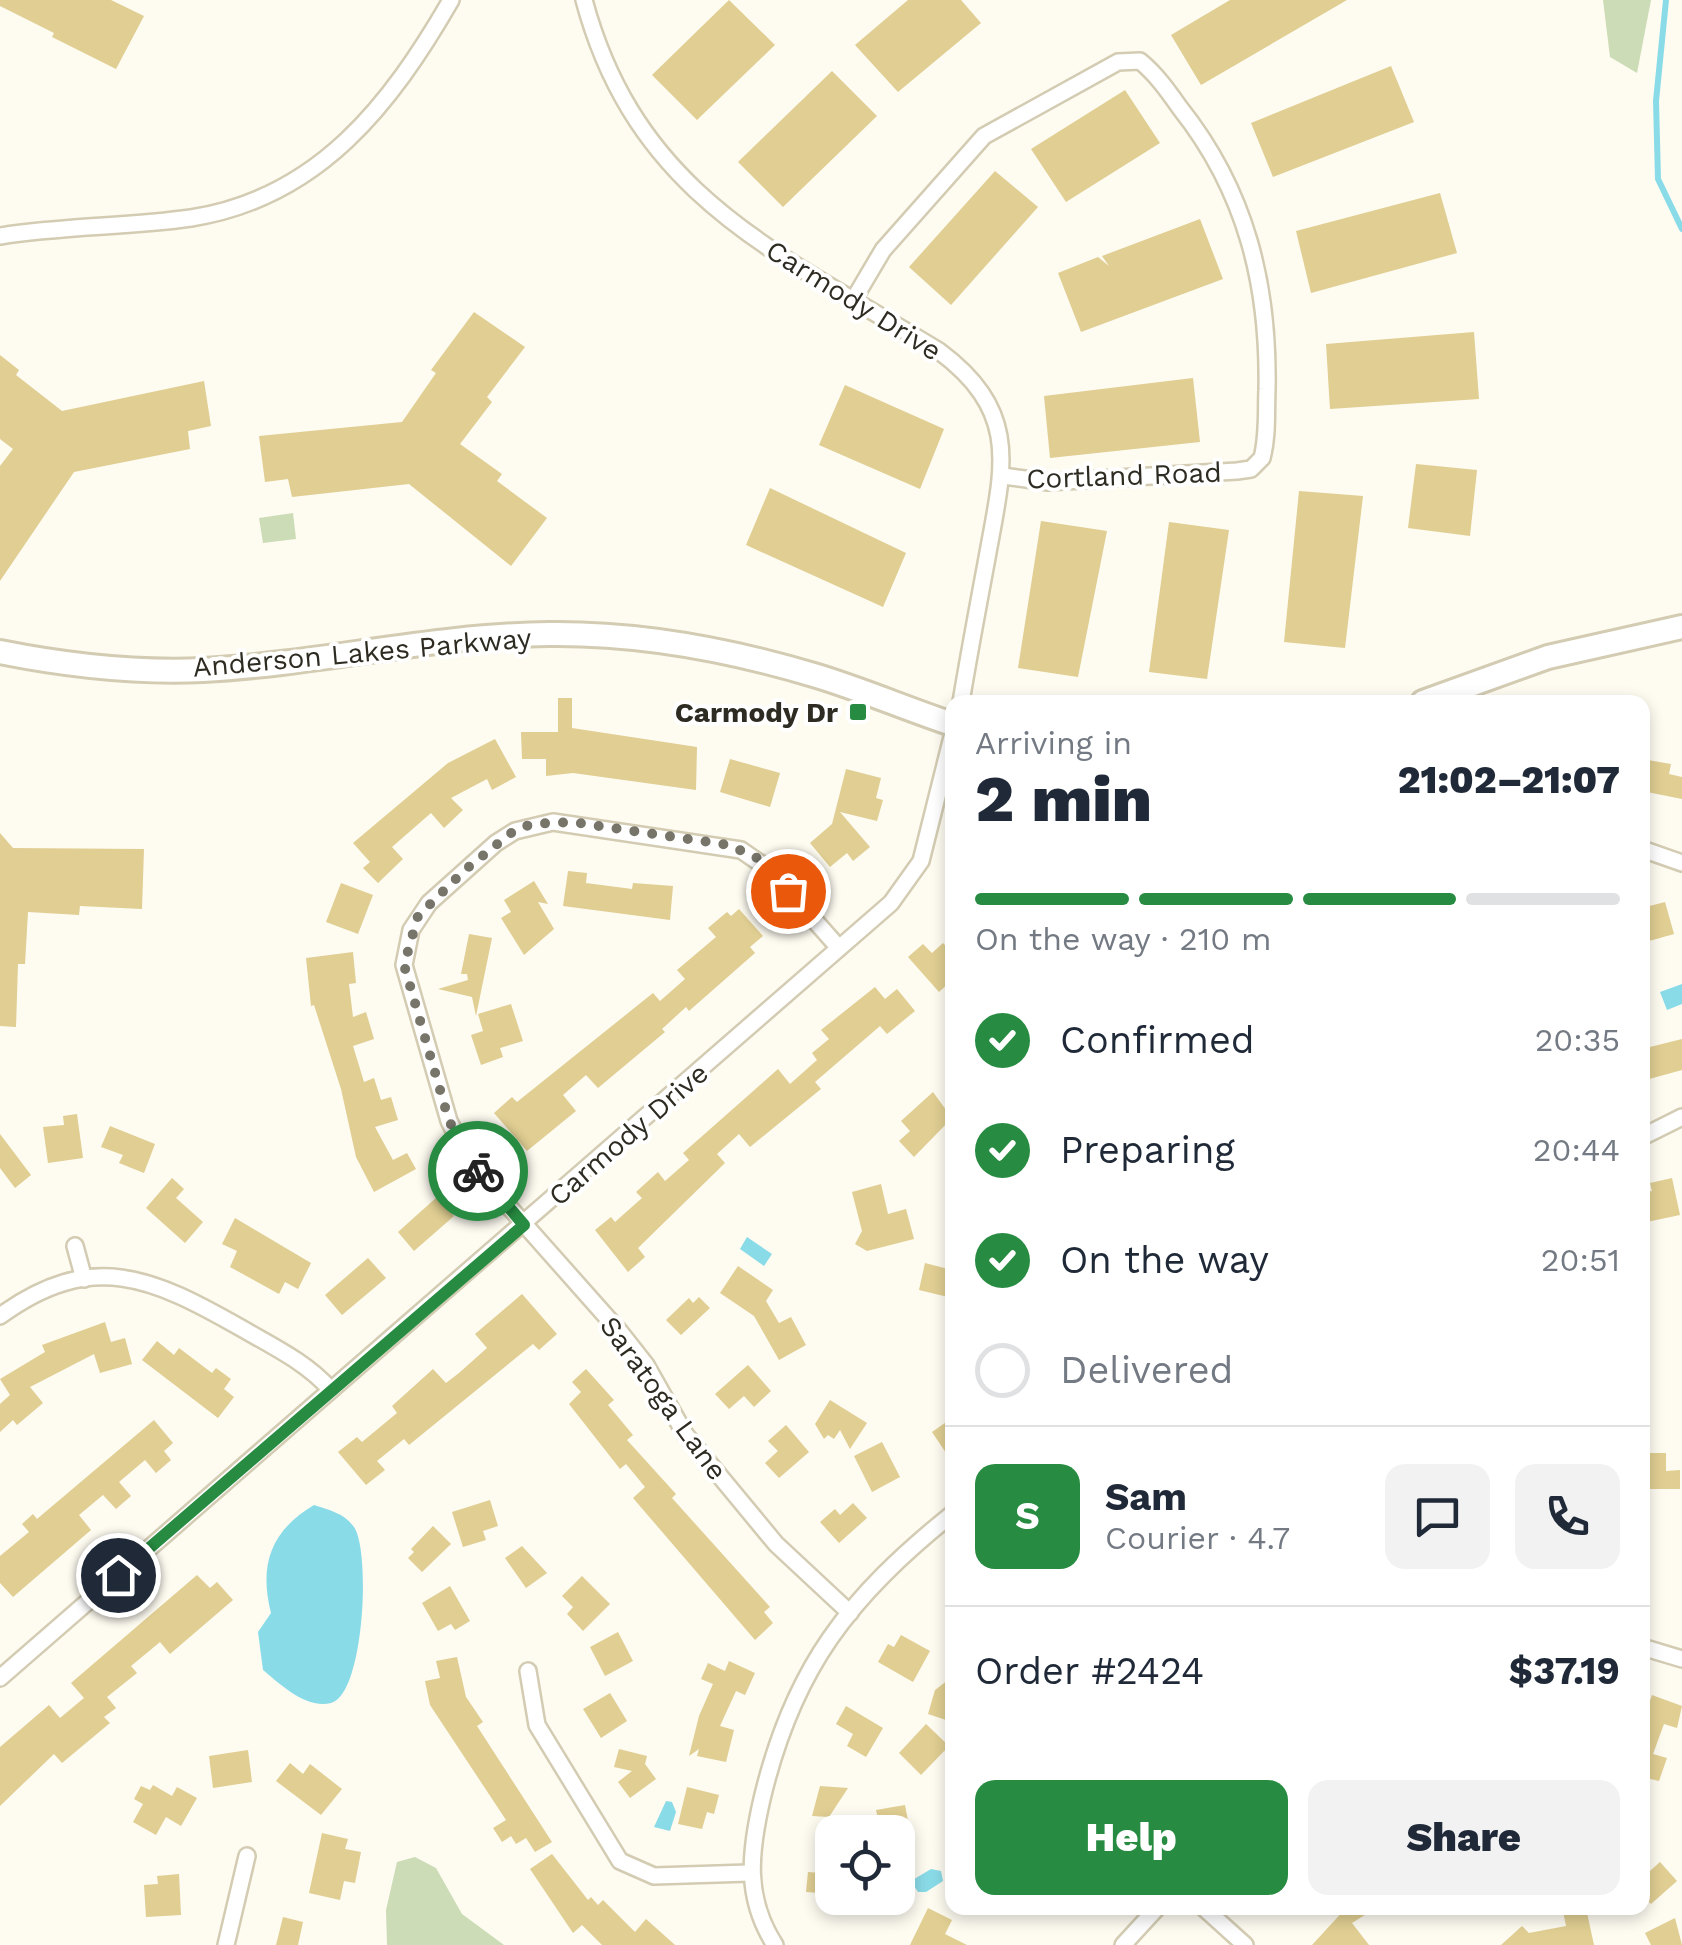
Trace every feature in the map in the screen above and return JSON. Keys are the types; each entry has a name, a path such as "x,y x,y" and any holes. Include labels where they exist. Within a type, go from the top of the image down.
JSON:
{"street":[{"path":"0,236 196,217 249,200 298,177 382,108 451,0"},
{"name":"Carmody Drive","path":"584,0 596,45 618,91 645,136 682,181 756,241 965,370 998,424 1004,476 962,695"},
{"name":"Cortland Road","path":"854,299 883,250 984,136 1118,62 1140,61 1150,69 1192,122 1228,183 1258,262 1268,330 1262,458 1251,469 1237,471 1048,482 1004,476"},
{"path":"1442,695 1548,657 1682,628"},
{"name":"Anderson Lakes Parkway","path":"0,652 104,667 203,670 466,639 550,634 631,639 763,662 945,722"},
{"name":"Carmody Drive","path":"0,1678 896,898 922,861 945,766"},
{"name":"Saratoga Lane","path":"839,948 770,870 729,845 553,822 515,830 478,858 418,916 404,965 458,1142 524,1225 646,1365 685,1434 710,1465 776,1544 850,1612"},
{"path":"1650,852 1682,863"},
{"path":"1650,1133 1682,1117"},
{"path":"74,1246 84,1279"},
{"path":"0,1316 52,1285 84,1279 141,1280 173,1290 292,1357 330,1389"},
{"path":"774,1945 763,1924 749,1873 784,1717 815,1659 876,1580 945,1520"},
{"path":"1650,1649 1682,1660"},
{"path":"528,1671 537,1725 620,1861 654,1876 749,1873"},
{"path":"226,1945 248,1856"},
{"path":"1123,1945 1151,1915"},
{"path":"1212,1915 1245,1945"}],"green space":[{"path":"1603,0 1651,0 1637,73 1610,57"},
{"path":"293,513 296,539 263,543 259,518"},
{"path":"415,1857 436,1868 462,1914 504,1945 387,1945 386,1910 397,1862"}],"water":[{"path":"1682,984 1682,1004 1667,1010 1660,992"},
{"path":"747,1237 772,1254 764,1266 740,1249"},
{"path":"314,1505 350,1522 359,1541 362,1564 361,1621 351,1676 342,1694 331,1703 322,1704 294,1694 263,1670 258,1632 271,1613 266,1580 272,1551 287,1526"},
{"path":"666,1801 672,1802 676,1812 670,1831 654,1827"},
{"path":"931,1869 941,1871 943,1881 926,1892 918,1892 915,1879"}],"building":[{"path":"0,0 111,0 144,16 116,69 52,37 54,33 0,6"},
{"path":"729,0 775,45 697,120 652,75"},
{"path":"908,0 961,0 981,23 898,92 855,45"},
{"path":"1230,0 1347,0 1201,85 1171,35"},
{"path":"1391,66 1414,122 1273,177 1251,123"},
{"path":"832,71 877,116 783,207 738,162"},
{"path":"1125,90 1160,143 1066,202 1031,149"},
{"path":"995,171 1038,207 951,305 909,267"},
{"path":"1440,193 1457,253 1311,293 1296,231"},
{"path":"1200,219 1223,279 1081,332 1058,273 1098,257 1109,266 1102,256"},
{"path":"474,312 525,347 487,397 492,402 460,444 502,474 497,481 547,518 511,566 409,484 292,497 288,479 265,482 259,436 402,422 436,373 431,370"},
{"path":"1474,332 1479,399 1330,409 1326,344"},
{"path":"0,355 19,370 16,375 62,411 204,381 211,426 188,431 190,449 74,472 0,581 0,466 13,449 0,439"},
{"path":"1193,378 1200,442 1050,458 1044,396"},
{"path":"845,385 944,429 920,489 819,445"},
{"path":"1416,464 1477,470 1470,536 1408,528"},
{"path":"770,488 906,553 883,607 746,545"},
{"path":"1299,491 1363,496 1345,648 1284,642"},
{"path":"1041,521 1107,531 1078,677 1018,668"},
{"path":"1169,522 1229,530 1207,679 1149,672"},
{"path":"558,698 572,698 572,728 697,747 696,790 573,773 546,776 546,759 522,759 521,732 558,732"},
{"path":"495,739 516,777 492,790 487,779 451,798 463,810 444,828 431,813 392,847 403,859 378,883 363,868 370,862 353,843 448,763"},
{"path":"730,759 780,773 770,807 720,792"},
{"path":"1650,760 1671,764 1669,774 1682,777 1682,799 1650,793"},
{"path":"846,769 881,778 876,798 883,800 877,821 840,812 870,847 853,861 847,853 830,867 810,843 832,824"},
{"path":"0,833 13,848 144,849 142,909 80,906 79,915 28,912 25,964 18,964 16,1027 0,1026"},
{"path":"568,871 587,873 586,883 632,889 633,883 673,886 670,920 563,906"},
{"path":"534,881 548,904 538,902 554,929 524,955 501,918 511,912 504,900"},
{"path":"341,883 373,895 358,934 326,922"},
{"path":"1665,902 1674,934 1650,941 1650,906"},
{"path":"739,909 763,936 750,947 755,953 689,1011 686,1007 662,1029 665,1032 598,1088 586,1075 563,1095 576,1111 527,1151 494,1113 512,1097 517,1102 653,993 660,1001 685,979 677,970 716,937 708,928 727,912 731,916"},
{"path":"469,934 492,938 476,1016 472,997 438,989 468,980 467,974 461,974"},
{"path":"923,944 932,953 945,945 945,986 939,992 908,957"},
{"path":"353,952 356,983 349,984 353,1017 366,1012 374,1039 353,1046 364,1082 374,1078 381,1100 391,1097 398,1120 375,1127 393,1160 407,1153 416,1169 374,1192 356,1157 341,1089 314,1005 311,1006 306,958"},
{"path":"875,987 885,999 897,989 915,1011 887,1034 880,1026 815,1082 821,1089 750,1147 739,1134 717,1154 725,1163 638,1248 645,1257 628,1272 595,1230 611,1217 615,1222 642,1198 636,1192 658,1172 665,1181 689,1160 683,1153 778,1069 790,1084 817,1060 812,1053 829,1039 821,1030"},
{"path":"511,1004 523,1041 500,1048 503,1057 481,1065 471,1035 483,1031 478,1014"},
{"path":"1682,1039 1682,1070 1650,1079 1650,1047"},
{"path":"933,1092 945,1108 945,1125 914,1157 899,1141 910,1131 901,1121"},
{"path":"77,1114 83,1158 48,1163 43,1127 64,1125 63,1116"},
{"path":"110,1126 155,1144 144,1173 119,1163 123,1155 101,1147"},
{"path":"0,1134 31,1175 15,1188 0,1168"},
{"path":"172,1178 184,1189 176,1198 203,1222 185,1243 146,1208"},
{"path":"1672,1178 1680,1215 1650,1221 1650,1183"},
{"path":"881,1184 888,1214 906,1209 914,1239 867,1251 855,1244 862,1231 852,1192"},
{"path":"437,1197 454,1216 414,1251 398,1232"},
{"path":"235,1218 311,1263 298,1289 285,1282 279,1294 230,1267 237,1251 222,1244"},
{"path":"368,1258 386,1278 342,1315 325,1295"},
{"path":"925,1263 945,1268 945,1296 919,1290"},
{"path":"738,1266 773,1290 766,1301 779,1323 791,1317 806,1345 779,1360 754,1316 720,1293"},
{"path":"522,1294 557,1334 539,1350 533,1344 409,1445 404,1439 377,1461 385,1470 366,1485 338,1452 357,1437 362,1442 397,1413 392,1406 433,1369 446,1383 459,1373 487,1348 475,1334"},
{"path":"699,1297 710,1308 681,1335 666,1320 689,1298 693,1303"},
{"path":"105,1322 111,1342 125,1338 132,1364 100,1373 94,1354 30,1387 43,1403 17,1425 13,1420 0,1432 0,1404 10,1395 0,1379 45,1352 42,1345"},
{"path":"157,1341 174,1355 179,1348 212,1373 216,1368 231,1379 224,1389 234,1397 218,1418 142,1360"},
{"path":"748,1365 771,1391 754,1407 744,1396 729,1409 715,1394"},
{"path":"586,1369 614,1400 608,1405 633,1435 627,1440 676,1494 672,1498 770,1607 764,1612 773,1623 755,1640 633,1498 645,1487 626,1464 620,1469 569,1404 581,1392 572,1382"},
{"path":"830,1400 867,1423 850,1449 840,1430 834,1439 828,1435 824,1439 815,1424"},
{"path":"154,1420 173,1443 164,1451 171,1460 156,1473 145,1460 119,1482 131,1496 116,1509 103,1495 79,1515 91,1530 13,1597 0,1583 0,1556 29,1532 22,1524 33,1514 37,1519"},
{"path":"945,1423 945,1452 932,1432"},
{"path":"786,1425 809,1452 779,1478 765,1463 778,1451 768,1441"},
{"path":"882,1442 900,1477 872,1492 854,1456"},
{"path":"1650,1453 1666,1453 1666,1471 1680,1470 1680,1489 1650,1489"},
{"path":"490,1500 498,1526 483,1531 486,1540 463,1547 452,1512"},
{"path":"853,1503 867,1518 839,1543 820,1522 835,1509 840,1515"},
{"path":"433,1526 451,1544 422,1572 408,1558 414,1552 411,1549"},
{"path":"522,1546 547,1573 526,1588 505,1558"},
{"path":"197,1575 210,1588 217,1582 233,1600 170,1654 160,1642 131,1666 137,1673 107,1697 116,1708 104,1717 110,1723 62,1763 54,1754 0,1806 0,1747 49,1705 60,1718 84,1698 71,1683"},
{"path":"582,1576 610,1604 583,1631 567,1614 573,1607 562,1596"},
{"path":"450,1586 470,1621 455,1630 451,1624 438,1631 422,1603"},
{"path":"618,1632 633,1661 605,1676 590,1647"},
{"path":"901,1635 930,1651 913,1682 878,1662 888,1644 894,1647"},
{"path":"457,1657 466,1697 483,1722 477,1726 552,1842 535,1852 526,1838 516,1844 511,1836 502,1842 493,1828 506,1820 430,1705 425,1681 440,1678 436,1661"},
{"path":"729,1661 755,1673 745,1695 736,1691 720,1726 734,1730 726,1762 697,1756 699,1749 689,1756 699,1716 713,1684 701,1679 708,1663 725,1671"},
{"path":"945,1682 945,1720 928,1714 935,1690"},
{"path":"610,1693 627,1721 601,1738 583,1709"},
{"path":"1652,1695 1682,1706 1677,1728 1664,1724 1653,1754 1667,1758 1659,1781 1650,1779"},
{"path":"846,1706 883,1728 866,1757 847,1746 853,1734 836,1724"},
{"path":"926,1724 945,1742 945,1750 921,1775 899,1753"},
{"path":"619,1749 647,1756 645,1764 656,1779 630,1798 618,1782 632,1771 614,1767"},
{"path":"248,1750 252,1782 213,1788 209,1756"},
{"path":"290,1763 303,1774 310,1764 342,1789 321,1815 276,1781"},
{"path":"153,1785 172,1796 177,1787 197,1798 181,1826 166,1817 156,1835 133,1822 143,1804 134,1799 141,1786 150,1790"},
{"path":"820,1786 848,1788 830,1815 812,1816"},
{"path":"687,1787 719,1795 714,1814 707,1812 702,1829 678,1824"},
{"path":"905,1805 907,1815 877,1815 876,1810"},
{"path":"322,1833 348,1839 345,1849 361,1852 355,1883 344,1881 340,1900 309,1893"},
{"path":"552,1854 588,1900 591,1897 598,1905 603,1900 635,1932 646,1919 675,1945 602,1945 582,1925 573,1933 530,1869"},
{"path":"1660,1862 1677,1881 1651,1904 1650,1903 1650,1871"},
{"path":"808,1872 815,1873 815,1893 806,1892"},
{"path":"179,1874 181,1915 146,1917 144,1885 158,1884 157,1876"},
{"path":"928,1908 952,1920 945,1934 967,1945 910,1945"},
{"path":"1340,1915 1365,1915 1352,1923 1369,1945 1312,1945"},
{"path":"1564,1915 1588,1915 1594,1945 1501,1945 1522,1926 1529,1933 1566,1926"},
{"path":"283,1917 303,1922 298,1945 276,1945"},
{"path":"1675,1918 1682,1945 1651,1945 1645,1933"}],"waterway":[{"path":"1666,0 1656,101 1658,179 1682,229"}],"way so far":[{"path":"478,1171 449,1121 404,965 418,916 465,870 515,830 532,824 572,822 729,845 757,858 788,891"}],"place":[{"name":"Carmody Dr","path":"858,712"}],"route":[{"path":"118,1575 524,1225 478,1171"}]}
